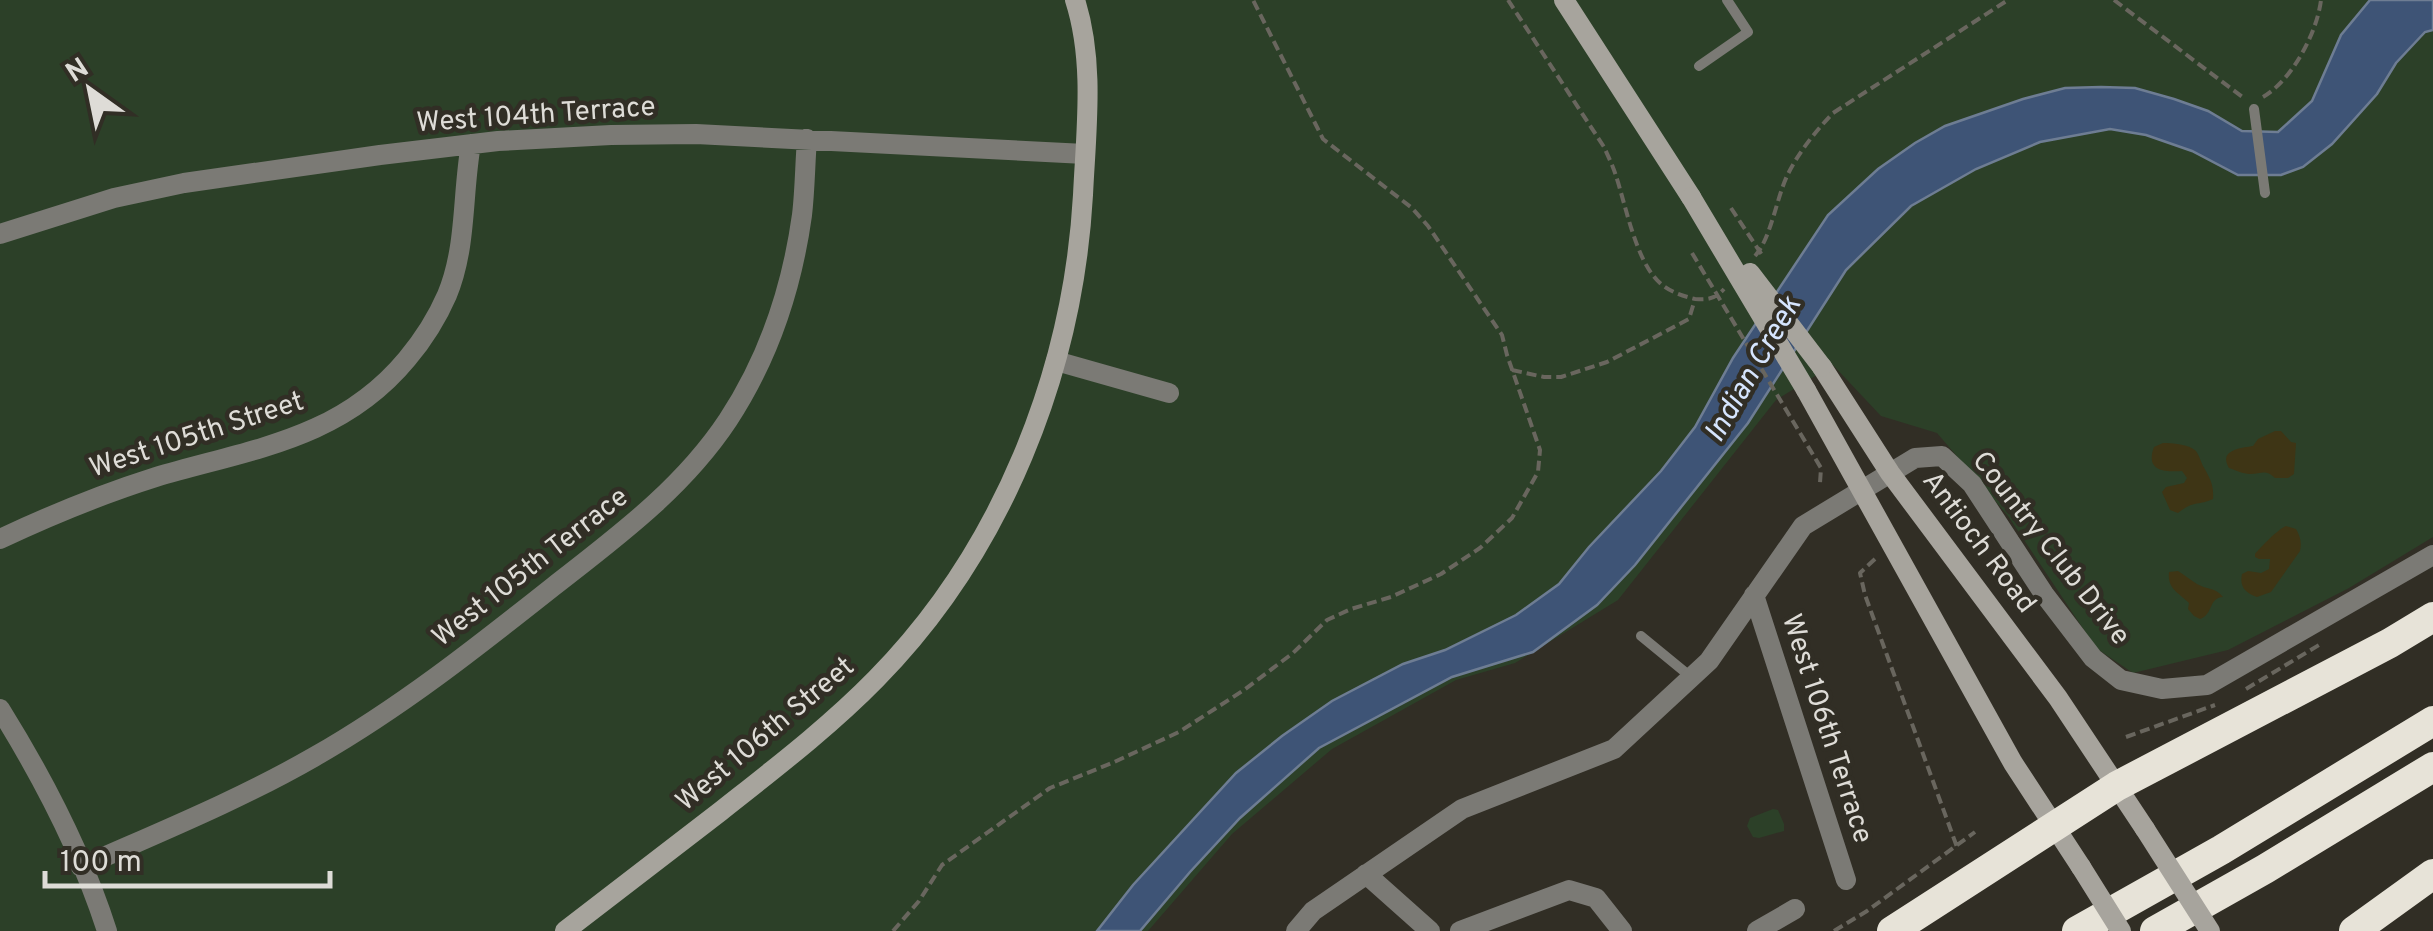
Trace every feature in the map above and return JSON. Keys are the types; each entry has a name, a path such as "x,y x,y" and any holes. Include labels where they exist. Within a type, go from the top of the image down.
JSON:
{"highway":[{"path":"1892,931 2116,786 2433,618"},
{"path":"2077,931 2433,721"},
{"path":"2155,931 2433,767"},
{"path":"2354,931 2433,874"}],"main road":[{"name":"West 106th Street","path":"565,931 842,713 880,676 940,602 990,524 1018,469 1047,393 1072,292 1081,230 1085,154 1086,56 1082,20 1075,0"},
{"name":"Antioch Road","path":"1564,0 1691,197 1863,490 2013,763 2122,931"},
{"name":"Antioch Road","path":"1691,197 1822,367 1890,473 2026,652 2210,931"}],"street":[{"name":"West 104th Terrace","path":"0,234 114,198 184,183 471,144 696,134 1085,154"},
{"name":"West 105th Terrace","path":"82,866 234,800 364,726 460,660 668,493 702,457 730,418 778,318 802,214 807,139"},
{"name":"West 105th Street","path":"0,540 66,508 113,491 299,436 342,416 366,399 394,374 420,342 448,293 459,252 471,144"},
{"path":"1056,361 1170,393"},
{"name":"Country Club Drive","path":"1890,473 1915,458 1942,456 1972,484 2044,594 2093,658 2120,680 2162,689 2207,685 2433,555"},
{"name":"West 106th Terrace","path":"1296,931 1313,911 1462,808 1614,749 1709,660 1803,526 1890,473"},
{"name":"West 106th Terrace","path":"1754,595 1846,880"},
{"path":"0,709 57,811 108,931"},
{"path":"1366,874 1430,931"},
{"path":"1460,931 1569,890 1596,898 1622,931"},
{"path":"1757,931 1795,910"}],"lane":[{"path":"1699,66 1748,32 1728,0"},
{"path":"2254,109 2266,193"},
{"path":"1641,636 1692,677"}],"path":[{"path":"893,931 942,865 1050,788 1178,732 1294,653 1327,620 1441,574 1480,548 1512,518 1538,472 1540,450 1502,336 1420,217 1323,139 1253,0"},
{"path":"1508,0 1604,147 1649,272 1678,294 1708,300 1718,296"},
{"path":"1762,248 1786,177 1833,112 2008,0"},
{"path":"2114,0 2125,3 2248,102 2283,82 2310,35 2321,0"},
{"path":"1692,253 1821,468 1820,483"},
{"path":"1512,370 1561,377 1607,362 1689,320 1695,299"},
{"path":"1876,559 1860,573 1866,595 1956,847"},
{"path":"1834,931 1975,832"}],"green space":[{"path":"0,0 2433,0 2433,537 2349,588 2228,650 2133,673 2096,648 2008,516 1937,433 1881,416 1833,365 1776,400 1618,600 1515,663 1456,680 1332,749 1232,834 1148,931 0,931"},
{"path":"1778,810 1784,831 1753,837 1747,826 1750,818"}],"sand":[{"path":"2275,431 2296,443 2294,474 2275,478 2229,468 2229,454 2253,446"},
{"path":"2163,443 2185,445 2196,451 2211,482 2213,499 2178,513 2170,510 2162,492 2187,478 2182,471 2163,470 2154,465 2154,447"},
{"path":"2286,526 2296,529 2300,551 2271,592 2257,597 2243,586 2242,574 2269,569 2270,559 2259,559 2255,554"},
{"path":"2178,571 2223,597 2215,600 2200,619 2170,583 2169,572"}],"water":[{"name":"Indian Creek","path":"2370,0 2433,0 2433,30 2425,32 2396,63 2377,94 2332,144 2303,167 2281,175 2238,175 2192,151 2146,135 2110,129 2040,142 1976,169 1911,206 1846,270 1748,423 1635,565 1597,605 1533,652 1452,677 1319,748 1240,818 1140,931 1097,931 1133,885 1236,773 1282,736 1332,701 1403,664 1445,650 1516,615 1559,584 1661,471 1695,427 1733,358 1828,215 1878,169 1945,126 2065,88 2135,88 2208,111 2242,131 2278,132 2312,101 2341,35"}]}
